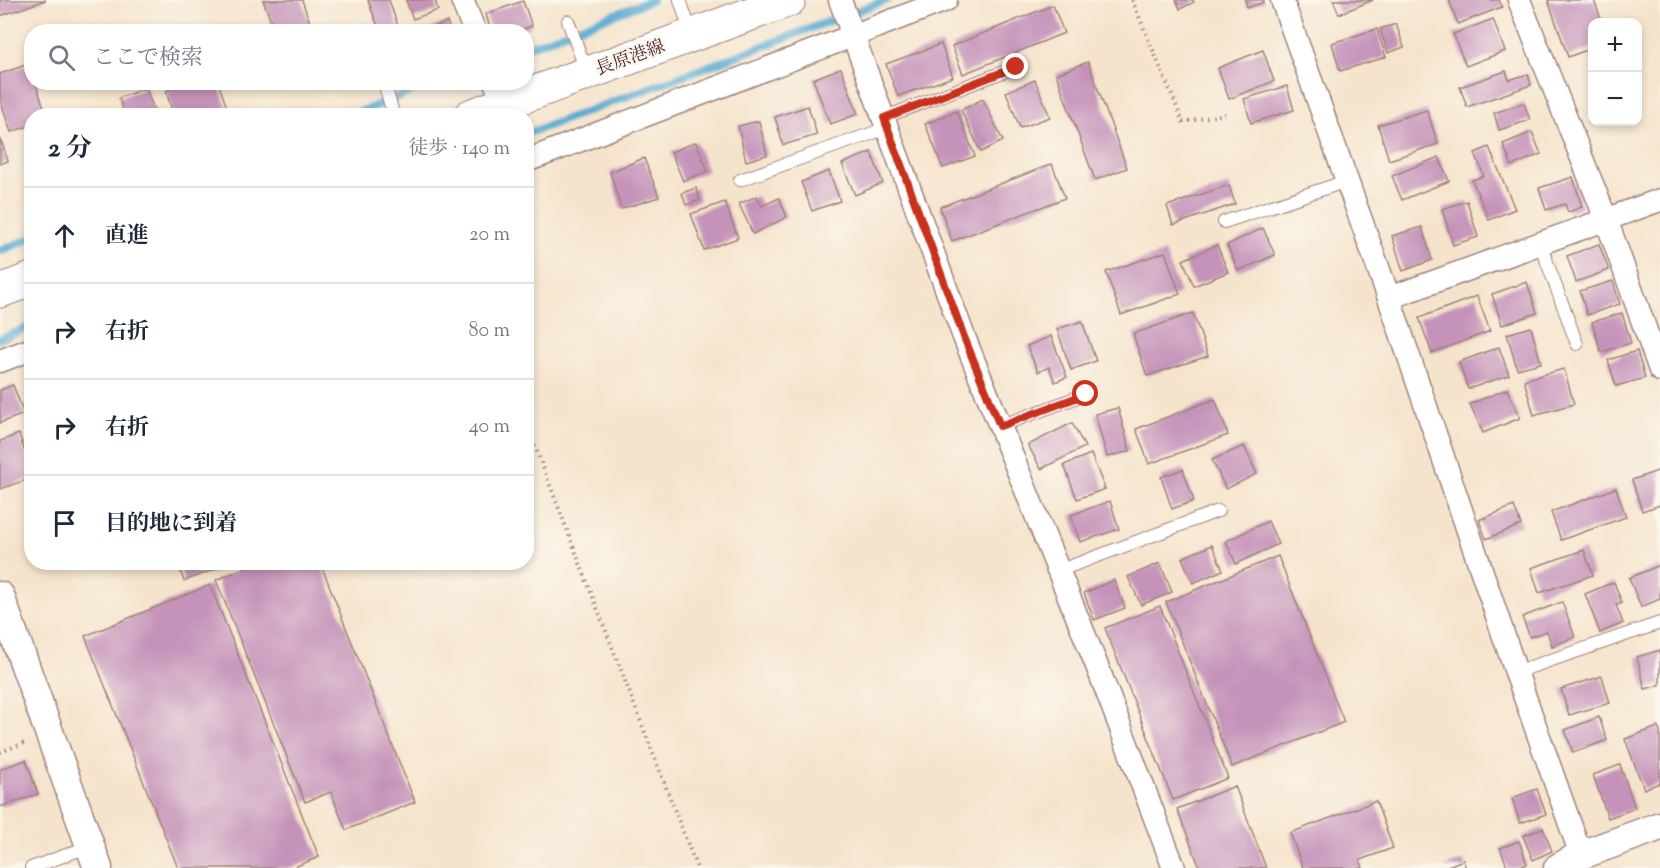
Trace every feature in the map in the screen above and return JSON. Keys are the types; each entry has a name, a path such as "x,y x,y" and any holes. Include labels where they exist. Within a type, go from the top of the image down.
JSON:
{"main road":[{"name":"長原港線","path":"534,85 587,73 691,35 756,6 789,0"},
{"name":"長原港線","path":"480,108 499,93"},
{"path":"0,291 24,282"}],"street":[{"path":"462,0 472,24"},
{"path":"840,0 964,337 1174,868"},
{"path":"534,158 946,0"},
{"path":"1282,0 1389,298 1516,672 1569,862 1660,825"},
{"path":"1519,0 1606,219 1660,370"},
{"path":"1389,298 1660,200"},
{"path":"0,361 24,352"},
{"path":"0,596 94,857"}],"lane":[{"path":"680,0 691,35"},
{"path":"568,21 587,73"},
{"path":"740,180 885,123 1016,67"},
{"path":"386,90 392,108"},
{"path":"1224,222 1347,181"},
{"path":"1540,243 1577,344"},
{"path":"1000,426 1086,394"},
{"path":"1058,571 1218,511"},
{"path":"1516,672 1660,623"},
{"path":"32,868 94,857"}],"path":[{"path":"1132,0 1183,122 1225,114"},
{"path":"534,444 697,868"}],"building":[{"path":"0,0 46,0 0,16"},
{"path":"263,0 302,0 310,24 272,24"},
{"path":"368,0 389,0 397,24 377,24"},
{"path":"406,0 435,0 438,10 413,19"},
{"path":"1176,0 1193,0 1194,2 1180,9"},
{"path":"1245,0 1264,0 1264,2 1247,8"},
{"path":"1333,0 1373,0 1339,14"},
{"path":"1449,0 1499,0 1502,7 1458,24"},
{"path":"1548,0 1594,0 1601,18 1588,18 1588,50 1568,57"},
{"path":"523,1 531,24 489,24 486,14"},
{"path":"1053,5 1064,33 963,74 952,46"},
{"path":"1493,19 1505,51 1466,66 1453,34"},
{"path":"1396,24 1404,47 1388,53 1380,29"},
{"path":"1377,29 1386,57 1340,71 1332,43"},
{"path":"941,44 953,77 898,96 886,64"},
{"path":"1263,50 1274,81 1229,99 1218,68"},
{"path":"1088,62 1127,168 1095,180 1056,74"},
{"path":"24,65 24,90 38,90 44,108 24,108 24,128 11,132 0,100 0,74"},
{"path":"841,68 858,114 830,124 813,79"},
{"path":"1506,71 1509,80 1528,74 1531,85 1467,107 1460,87"},
{"path":"1035,80 1050,117 1020,128 1006,92"},
{"path":"1287,86 1294,110 1251,123 1244,99"},
{"path":"147,90 153,108 122,108 119,98"},
{"path":"221,90 227,108 171,108 166,91"},
{"path":"983,99 1003,141 981,152 961,110"},
{"path":"1524,103 1530,120 1499,130 1494,113"},
{"path":"808,106 817,135 783,145 775,117"},
{"path":"1427,110 1438,144 1389,160 1378,125"},
{"path":"957,111 975,156 943,168 925,124"},
{"path":"759,121 767,155 746,161 738,126"},
{"path":"1532,132 1541,154 1512,166 1503,144"},
{"path":"0,138 8,161 0,164"},
{"path":"696,142 708,171 683,181 671,152"},
{"path":"1489,147 1515,209 1489,220 1472,180 1484,176 1475,153"},
{"path":"871,152 883,183 855,195 842,164"},
{"path":"1439,157 1449,181 1402,200 1392,176"},
{"path":"644,158 659,197 621,209 610,172"},
{"path":"1052,164 1065,198 952,241 940,207"},
{"path":"829,171 840,201 812,211 801,182"},
{"path":"1573,177 1582,207 1568,212 1565,204 1546,210 1539,188"},
{"path":"1229,185 1235,204 1173,225 1167,206"},
{"path":"696,188 700,200 686,205 682,193"},
{"path":"757,196 762,206 779,198 787,217 753,234 739,204"},
{"path":"1467,201 1478,237 1453,245 1442,209"},
{"path":"725,202 738,238 704,250 691,214"},
{"path":"1422,227 1432,260 1403,271 1392,236"},
{"path":"1263,228 1275,255 1238,271 1227,245"},
{"path":"1599,244 1609,270 1576,282 1567,256"},
{"path":"1217,245 1228,272 1194,286 1183,260"},
{"path":"1165,252 1180,294 1121,315 1106,272"},
{"path":"1613,281 1620,304 1587,315 1580,291"},
{"path":"1527,282 1537,313 1502,325 1492,294"},
{"path":"1477,296 1490,331 1432,353 1419,318"},
{"path":"1193,313 1208,356 1147,376 1133,334"},
{"path":"1622,313 1631,343 1601,352 1592,322"},
{"path":"1082,321 1096,361 1071,370 1057,329"},
{"path":"1531,327 1541,363 1517,369 1507,334"},
{"path":"1051,336 1067,377 1055,382 1049,367 1038,372 1027,346"},
{"path":"1499,347 1509,375 1468,389 1459,362"},
{"path":"1637,351 1645,378 1616,386 1608,360"},
{"path":"1564,369 1574,404 1534,415 1524,380"},
{"path":"13,385 24,414 0,423 0,390"},
{"path":"1507,389 1520,418 1483,433 1470,404"},
{"path":"1215,399 1228,435 1149,464 1136,429"},
{"path":"1118,408 1130,451 1107,457 1095,414"},
{"path":"1072,423 1085,447 1041,469 1028,445"},
{"path":"19,434 24,449 24,481 0,489 0,441"},
{"path":"1244,446 1257,474 1226,489 1212,460"},
{"path":"1091,454 1105,489 1077,499 1064,465"},
{"path":"1183,469 1194,501 1172,509 1161,477"},
{"path":"1660,470 1660,505 1642,511 1632,480"},
{"path":"1616,488 1626,517 1561,540 1551,512"},
{"path":"1110,501 1119,529 1080,542 1071,515"},
{"path":"1514,506 1521,525 1486,539 1479,520"},
{"path":"1268,521 1278,544 1236,564 1226,541"},
{"path":"1212,545 1223,570 1193,583 1182,558"},
{"path":"1584,550 1593,575 1539,593 1531,568"},
{"path":"1278,556 1344,722 1232,767 1166,602"},
{"path":"1160,563 1172,592 1141,605 1128,577"},
{"path":"1660,565 1660,599 1641,607 1629,578"},
{"path":"180,570 213,570 184,581"},
{"path":"240,570 323,570 415,802 346,830 331,792 305,802 216,580"},
{"path":"1114,580 1125,608 1094,620 1084,593"},
{"path":"1614,582 1622,603 1616,605 1623,623 1600,633 1585,594"},
{"path":"210,585 319,857 292,868 178,868 85,636"},
{"path":"1562,602 1575,637 1552,646 1547,631 1530,637 1522,617"},
{"path":"1160,606 1228,778 1173,800 1105,628"},
{"path":"1660,650 1660,685 1645,689 1637,657"},
{"path":"1602,676 1610,703 1569,715 1561,689"},
{"path":"1599,717 1607,740 1573,753 1565,730"},
{"path":"1658,727 1660,732 1660,783 1644,789 1625,739"},
{"path":"26,760 38,794 0,807 0,769"},
{"path":"1620,765 1635,808 1608,818 1593,775"},
{"path":"1235,786 1266,868 1200,868 1177,809"},
{"path":"1537,789 1546,814 1520,823 1512,798"},
{"path":"1376,801 1393,848 1360,860 1363,868 1303,868 1290,833"},
{"path":"1543,828 1552,851 1533,860 1523,836"},
{"path":"1519,841 1527,864 1508,868 1500,848"},
{"path":"1463,860 1466,868 1443,868"}],"waterway":[{"path":"534,45 652,0"},
{"path":"534,131 887,0"},
{"path":"370,108 416,90"},
{"path":"0,251 24,241"},
{"path":"0,339 24,329"}],"route":[{"path":"1016,67 884,118 964,337 1000,426 1086,394"}]}
